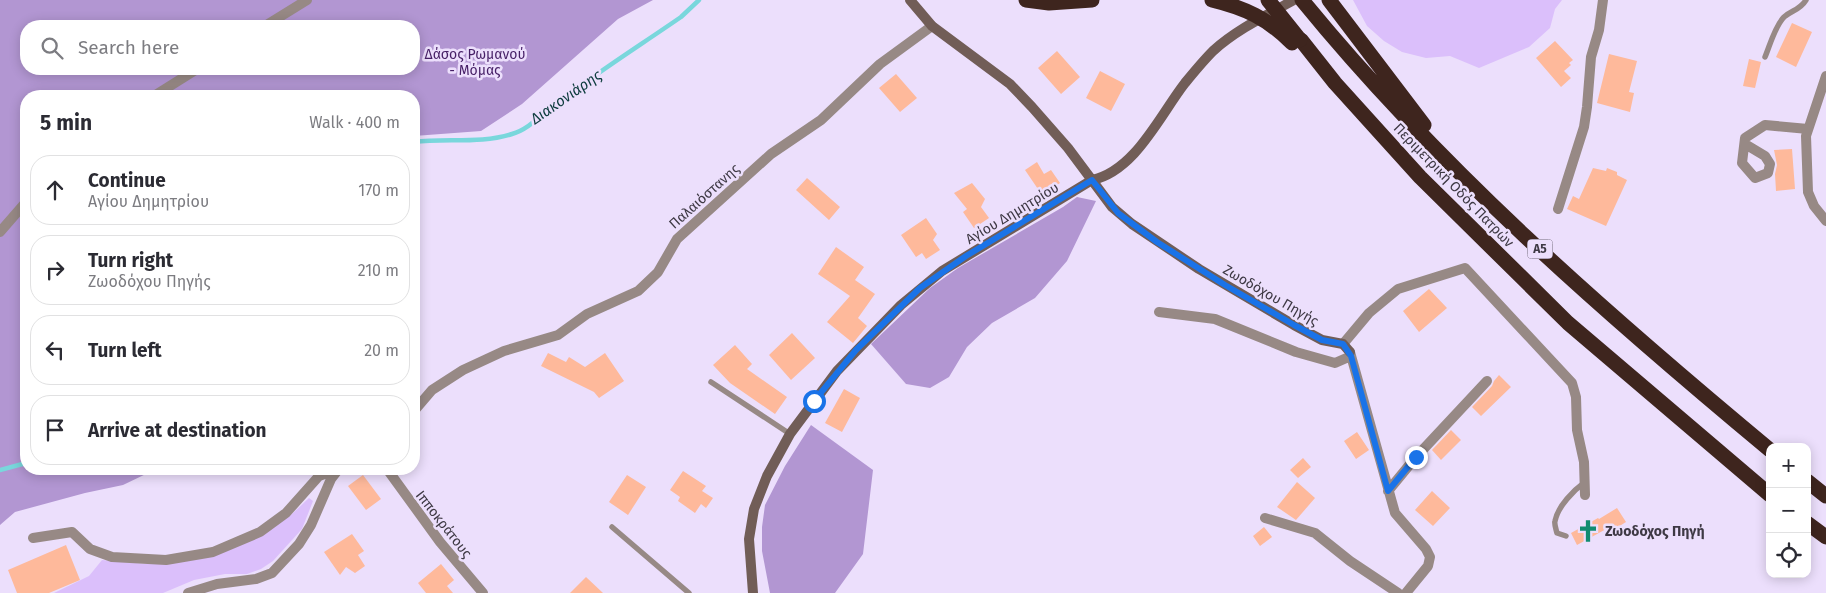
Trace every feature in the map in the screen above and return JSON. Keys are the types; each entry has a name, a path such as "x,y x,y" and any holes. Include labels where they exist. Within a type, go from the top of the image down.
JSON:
{"highway":[{"path":"1026,0 1049,3 1092,0"},
{"path":"1212,0 1255,14 1296,42"},
{"path":"1268,0 1296,42"},
{"name":"Περιμετρική Οδός Πατρών","path":"1302,0 1395,107 1461,174 1614,318 1766,447"},
{"path":"1329,0 1461,174"},
{"name":"Περιμετρική Οδός Πατρών","path":"1296,42 1420,177 1568,323 1766,492"},
{"path":"1811,484 1826,496"},
{"path":"1811,526 1826,537"}],"main road":[{"name":"Ζωοδόχου Πηγής","path":"910,0 919,13 932,26 1010,84 1068,148 1118,213 1191,263 1294,325 1348,351"},
{"name":"Αγίου Δημητρίου","path":"753,593 749,539 754,510 767,476 790,434 819,393 850,357 920,288 958,261 1092,180 1105,178 1122,165 1137,149 1185,83 1214,51 1247,28 1294,0"}],"street":[{"path":"275,20 307,0"},
{"path":"1558,209 1584,127 1591,57 1599,30 1603,0"},
{"name":"Παλαιόστανης","path":"420,405 432,390 463,370 504,351 558,335 587,314 638,291 658,272 677,239 771,154 821,120 880,64 932,26"},
{"path":"164,90 187,75"},
{"path":"1826,76 1806,136 1808,192 1814,206 1826,221"},
{"path":"1745,144 1745,138 1765,125 1808,129"},
{"path":"0,232 20,209"},
{"path":"1159,312 1215,319 1296,352 1335,363 1348,351 1369,313 1398,289 1465,268 1572,383 1575,395 1576,424 1584,462 1585,495"},
{"path":"1348,351 1397,517 1426,549 1430,557 1428,566 1406,593"},
{"path":"1388,491 1416,457 1487,380"},
{"path":"33,538 72,532 90,550 112,557 166,560 213,552 260,532 286,513 322,475"},
{"path":"188,593 217,584 256,579 272,573 299,544 312,525 333,475"},
{"name":"Ιπποκράτους","path":"391,475 440,542 482,593"},
{"path":"1265,518 1315,533 1350,561 1398,593"}],"lane":[{"path":"1765,57 1781,21 1801,8 1806,0"},
{"path":"711,382 790,434"},
{"path":"1566,536 1557,533 1555,521 1574,490 1585,482"},
{"path":"612,527 689,593"}],"shaded area":[{"path":"1353,0 1562,0 1555,9 1550,28 1529,47 1479,68 1450,56 1426,58 1402,52 1384,41 1367,26"},
{"path":"309,498 313,501 302,529 273,561 261,569 247,574 225,574 194,580 163,593 54,593 89,576 102,560 147,564 263,535 293,513"}],"green space":[{"name":"Δάσος Ρωμανού - Μόμας","path":"0,0 653,0 618,19 522,104 481,131 420,136 420,90 20,90 20,475 144,475 123,485 15,512 0,525"},
{"path":"1077,197 1096,201 1067,261 1035,298 992,323 967,347 949,377 930,388 906,384 871,344 930,288 958,268"},
{"path":"811,425 873,470 863,554 835,593 770,593 762,551 762,527 765,505 785,466"}],"building":[{"path":"1792,23 1812,32 1796,67 1776,57"},
{"path":"1555,41 1573,60 1569,63 1571,65 1564,71 1571,78 1561,87 1536,58"},
{"path":"1057,51 1080,77 1061,94 1038,68"},
{"path":"1609,54 1637,61 1629,92 1634,93 1630,112 1597,103"},
{"path":"1749,59 1761,62 1755,88 1743,86"},
{"path":"1100,71 1125,84 1111,111 1086,98"},
{"path":"896,74 917,98 900,112 879,88"},
{"path":"1792,149 1795,189 1776,191 1775,174 1777,165 1774,150"},
{"path":"1037,162 1044,174 1051,170 1060,183 1042,195 1025,170"},
{"path":"1593,168 1606,171 1607,168 1617,172 1617,175 1627,180 1606,226 1567,209 1573,196 1579,199"},
{"path":"807,178 840,207 829,220 796,190"},
{"path":"972,183 985,199 981,207 989,218 974,228 963,212 967,209 954,193"},
{"path":"926,218 937,234 933,240 940,250 926,259 922,253 916,257 901,235"},
{"path":"836,247 864,267 855,280 875,294 858,318 867,326 853,343 827,322 850,296 818,274"},
{"path":"1429,289 1447,308 1419,332 1403,311"},
{"path":"792,333 815,358 791,380 769,355"},
{"path":"735,345 752,364 747,369 787,397 775,414 730,383 713,365"},
{"path":"548,353 566,362 569,357 585,367 605,353 624,381 599,398 594,392 541,366"},
{"path":"1499,375 1511,387 1481,416 1472,407 1492,386"},
{"path":"844,389 860,398 842,432 825,423"},
{"path":"1451,430 1461,440 1441,460 1432,450"},
{"path":"1357,432 1369,450 1356,459 1344,441"},
{"path":"1303,458 1311,467 1298,478 1290,470"},
{"path":"683,471 706,486 702,491 713,498 706,508 701,504 695,513 678,501 680,497 670,490"},
{"path":"363,475 381,499 366,510 348,486"},
{"path":"627,475 646,487 628,515 609,502"},
{"path":"1297,482 1315,498 1296,520 1277,507"},
{"path":"1432,491 1450,508 1433,526 1415,510"},
{"path":"1617,508 1626,522 1610,532 1608,528 1577,545 1571,533"},
{"path":"1264,527 1272,537 1260,546 1253,536"},
{"path":"352,534 364,551 358,555 365,566 355,573 346,567 340,575 324,552"},
{"path":"66,545 80,580 49,593 17,593 8,570"},
{"path":"441,564 454,580 447,586 453,593 426,593 418,583"},
{"path":"586,577 603,593 570,593"}],"waterway":[{"name":"Διακονιάρης","path":"420,142 488,139 518,132 530,125 586,81 681,17 699,0"},
{"name":"Διακονιάρης","path":"0,470 20,465"}],"place":[{"name":"Ζωοδόχος Πηγή","path":"1588,531"}],"route":[{"path":"814,401 856,350 920,288 942,271 1092,180 1118,213 1157,242 1225,285 1294,325 1322,340 1343,344 1350,352 1388,491 1416,457"}]}
